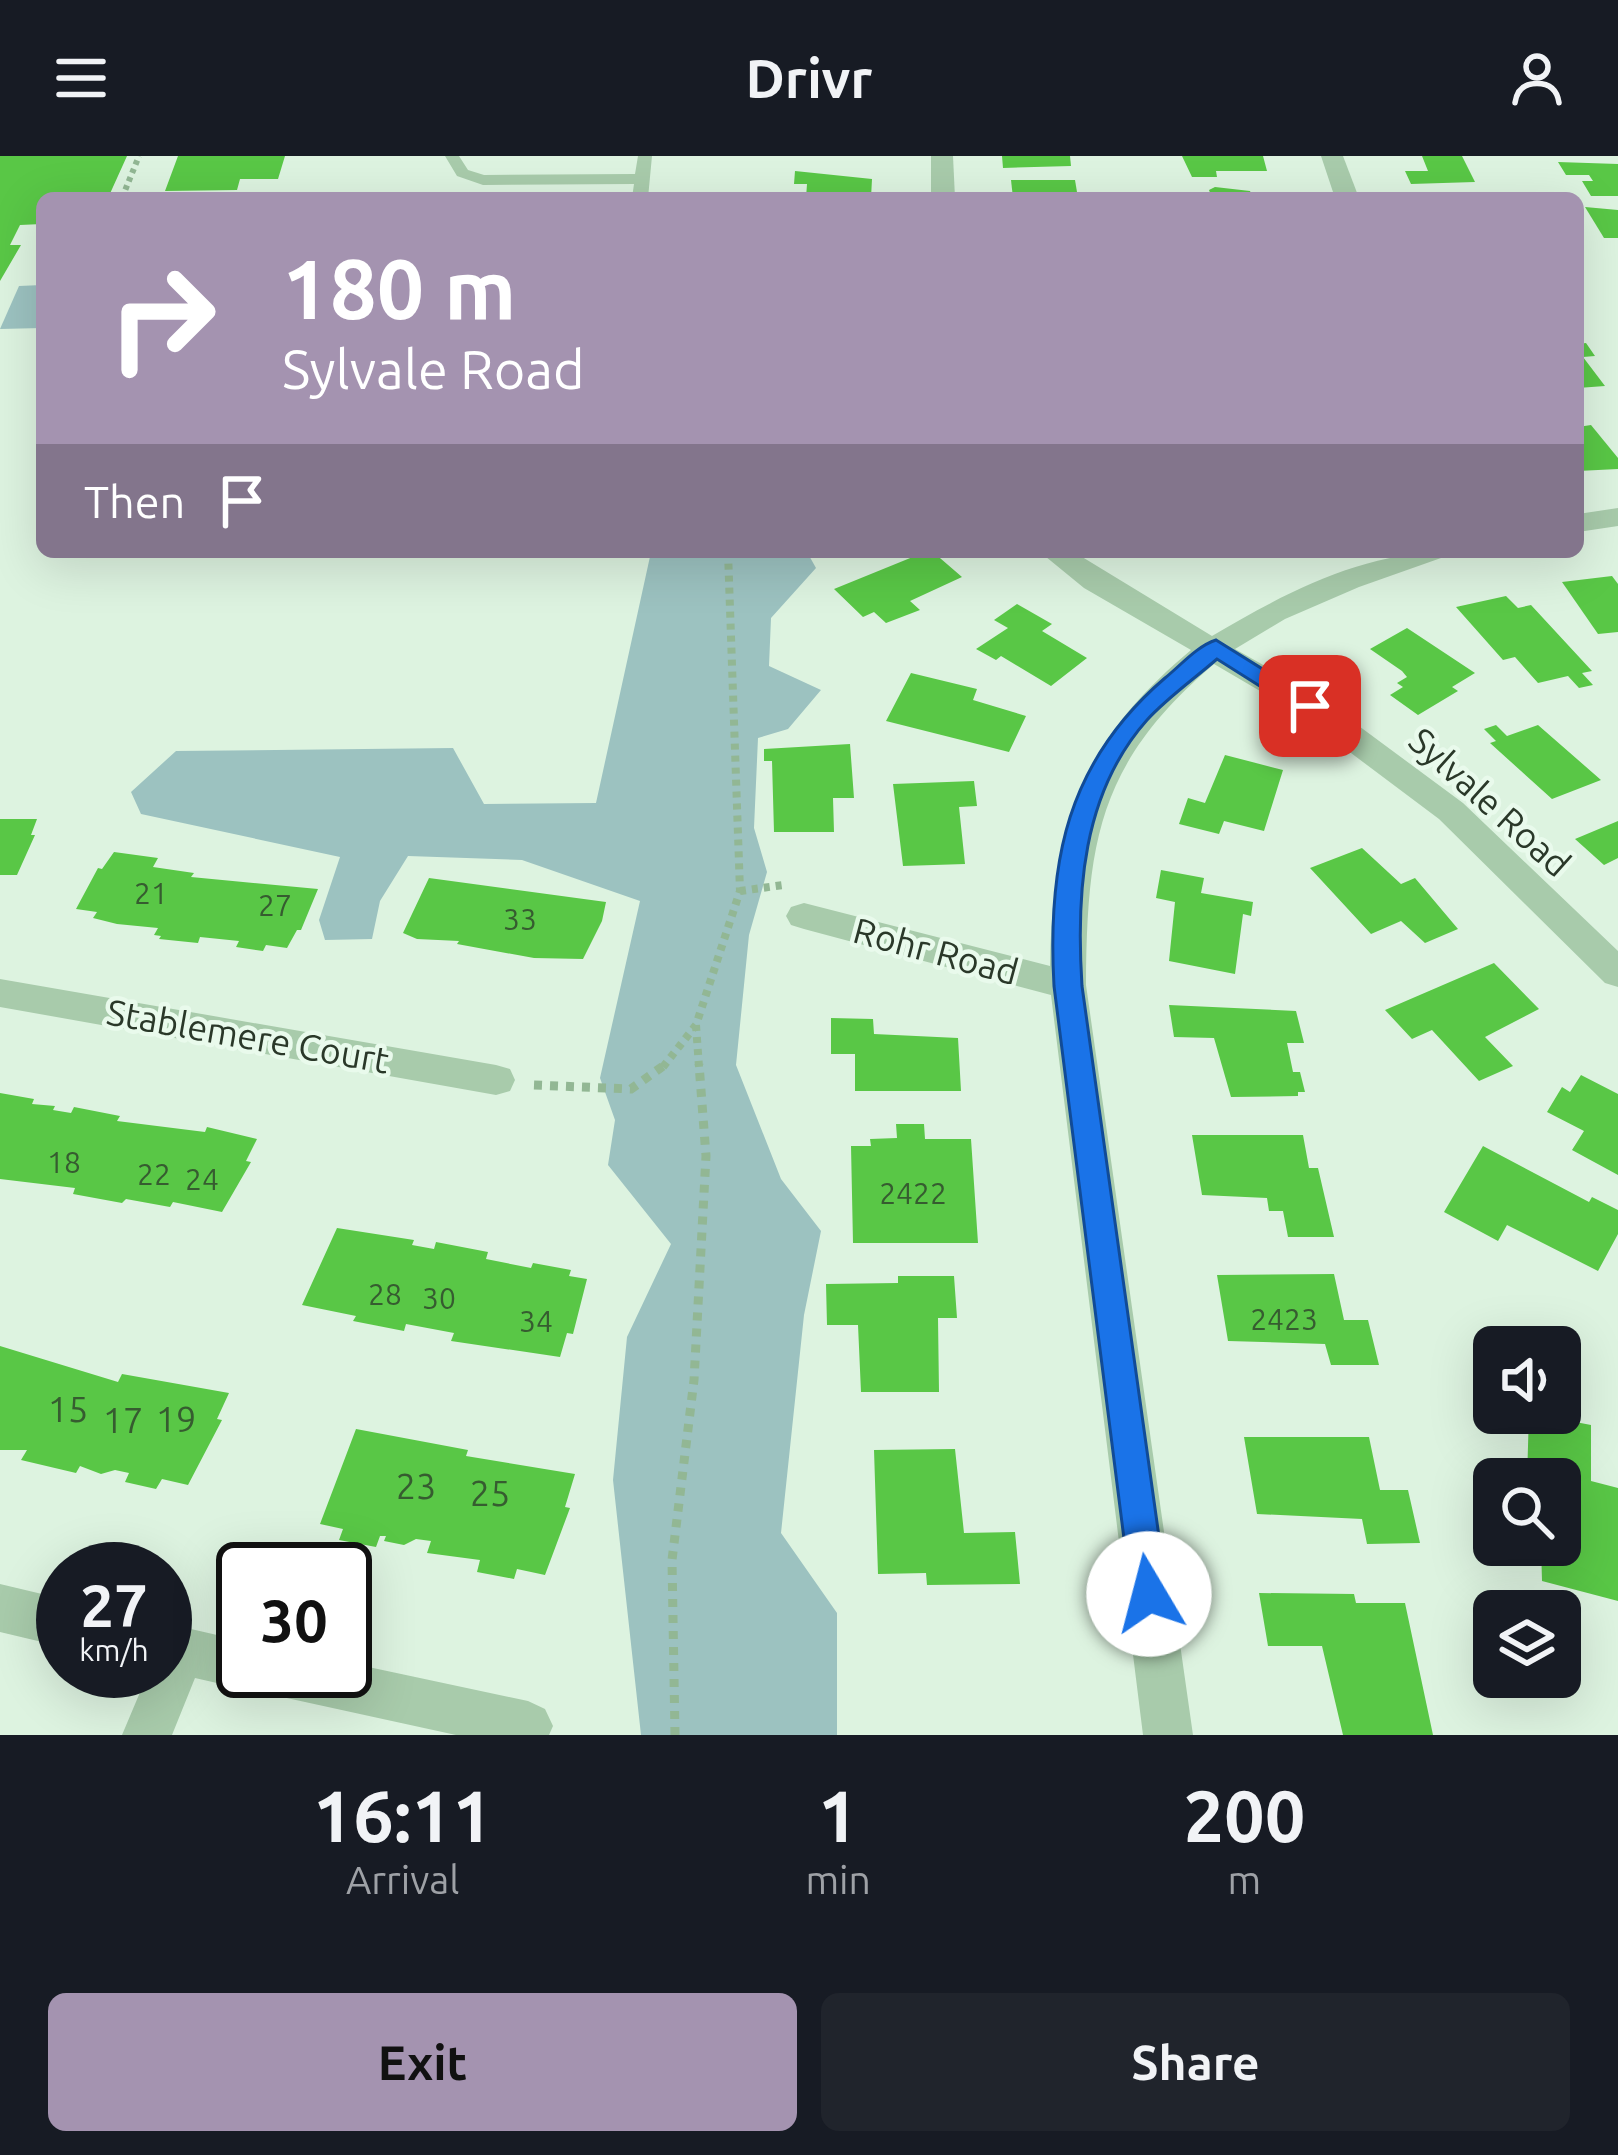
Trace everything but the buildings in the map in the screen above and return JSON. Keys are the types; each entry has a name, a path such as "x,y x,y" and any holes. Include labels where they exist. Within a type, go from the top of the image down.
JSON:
{"street":[{"path":"942,156 943,192"},
{"path":"1332,156 1346,192"},
{"path":"1584,522 1618,517"},
{"name":"Sylvale Road","path":"1063,558 1310,706 1451,811 1618,973"},
{"path":"1168,1735 1068,986 1064,921 1070,866 1086,806 1108,756 1138,714 1216,647 1320,592 1414,558"},
{"name":"Rohr Road","path":"804,916 1068,986"},
{"name":"Stablemere Court","path":"0,993 496,1080"},
{"path":"0,1608 36,1617"},
{"path":"372,1692 528,1726"},
{"path":"147,1735 159,1698"}],"lane":[{"path":"452,156 462,173 484,181 642,179"},
{"path":"641,192 645,156"}],"path":[{"path":"124,192 139,156"},
{"path":"496,1080 564,1089 631,1089 660,1071 696,1025 740,891 728,558"},
{"path":"740,891 783,885"},
{"path":"675,1735 672,1560 694,1380 706,1156 696,1025"}],"shaded area":[{"path":"36,285 36,328 0,329 19,286"},
{"path":"650,558 810,558 816,568 771,618 769,666 821,690 788,729 758,738 754,828 767,872 749,935 736,1065 781,1179 821,1231 804,1315 781,1533 837,1613 837,1735 641,1735 613,1480 627,1337 671,1244 608,1165 615,1120 600,1078 640,901 522,860 408,856 380,901 372,939 325,940 319,920 340,857 141,814 131,792 176,751 453,748 484,804 596,803"}],"route":[{"path":"1149,1594 1068,986 1064,921 1070,866 1086,806 1108,756 1138,714 1216,647 1310,706"}]}
